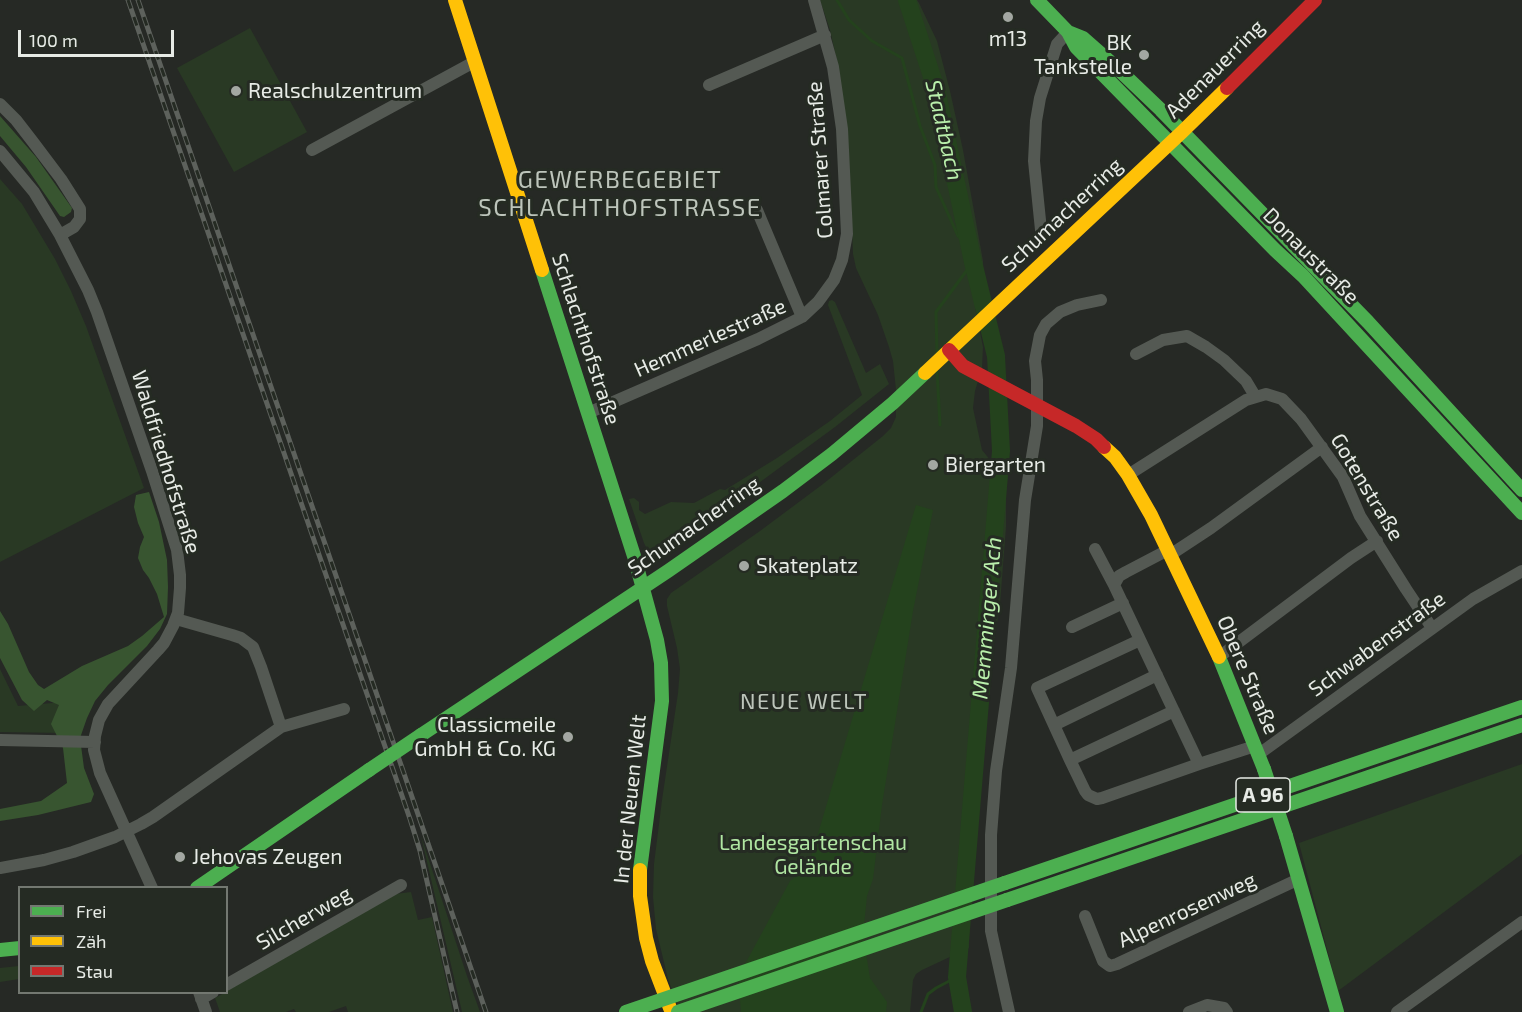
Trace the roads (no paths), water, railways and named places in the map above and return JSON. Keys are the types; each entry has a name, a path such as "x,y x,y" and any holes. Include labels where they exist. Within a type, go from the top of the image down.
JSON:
{"main road":[{"name":"Schlachthofstraße","path":"455,0 644,587"},
{"name":"Donaustraße","path":"1036,0 1068,32 1076,47 1303,276 1522,513"},
{"name":"Adenauerring","path":"1171,143 1315,0"},
{"name":"Donaustraße","path":"1068,32 1083,38 1100,52 1161,110 1360,314 1522,490"},
{"name":"Schumacherring","path":"200,886 303,814 644,587 832,454 916,382 1171,143"},
{"name":"Obere Straße","path":"945,354 1096,439 1115,457 1128,475 1151,515 1219,657 1257,750 1286,836 1337,1012"},
{"name":"In der Neuen Welt","path":"644,587 661,663 662,701 640,863 640,896 645,938 672,1012"},
{"name":"A 96","path":"626,1012 1522,707"},
{"name":"A 96","path":"678,1012 1522,725"},
{"path":"0,950 18,948"}],"street":[{"name":"Colmarer Straße","path":"814,0 836,82 842,129 848,234 842,260 834,280"},
{"path":"1041,230 1034,161 1036,121 1040,98 1057,44 1068,32"},
{"path":"710,85 825,35"},
{"path":"312,150 474,62"},
{"path":"0,104 33,142 80,209 80,219 74,227 60,235"},
{"name":"Waldfriedhofstraße","path":"0,151 34,192 60,235 88,290 177,550 180,603 176,619 164,643 108,704 99,720 94,742 97,763 112,802 151,886"},
{"path":"757,210 802,317"},
{"name":"Hemmerlestraße","path":"588,413 758,339 802,317 818,302 834,280"},
{"path":"1008,1012 991,931 991,836 1000,737 1011,668 1024,510 1037,426 1035,361 1040,334 1046,324 1060,312 1077,305 1101,300"},
{"path":"1128,475 1255,396 1246,381 1224,360 1206,346 1187,336 1163,340 1136,354"},
{"name":"Gotenstraße","path":"1255,396 1266,394 1282,399 1322,447 1343,477 1360,516 1432,628"},
{"path":"1114,585 1119,576 1169,552 1211,528 1322,447"},
{"path":"1219,657 1377,541"},
{"path":"1095,549 1199,764"},
{"name":"Schwabenstraße","path":"1070,760 1085,791 1096,799 1199,764 1257,750 1481,594 1522,571"},
{"path":"1072,627 1123,603"},
{"path":"176,619 241,638 253,647 281,728"},
{"path":"1140,640 1037,688 1070,760 1174,711"},
{"path":"1054,725 1157,675"},
{"path":"0,868 73,852 126,832 153,817 281,728 344,708"},
{"path":"0,740 94,742"},
{"name":"Alpenrosenweg","path":"1085,915 1103,961 1110,966 1299,879"},
{"name":"Silcherweg","path":"228,984 400,885"},
{"path":"1397,1012 1522,922"},
{"path":"204,995 206,1012"},
{"path":"1189,1012 1207,1005 1224,1008 1227,1012"}],"waterway":[{"name":"Stadtbach","path":"837,0 849,20 872,41 902,58 920,126 935,165 936,187 958,236 969,245"},
{"name":"Memminger Ach","path":"907,0 936,89 973,262 996,356 1001,451 957,977 963,1012"},
{"path":"937,353 936,312 973,262"},
{"path":"937,371 940,425"},
{"name":"Memminger Ach","path":"921,1012 928,994 957,977"}],"railway":[{"path":"128,0 410,819 420,851 457,1012"},
{"path":"138,0 486,1012"}],"place":[{"name":"m13","path":"1008,17"},
{"name":"BK Tankstelle","path":"1144,55"},
{"name":"Realschulzentrum","path":"236,91"},
{"name":"Biergarten","path":"933,465"},
{"name":"Skateplatz","path":"744,566"},
{"name":"Classicmeile GmbH & Co. KG","path":"568,737"},
{"name":"Jehovas Zeugen","path":"180,857"}],"district":[{"name":"GEWERBEGEBIET SCHLACHTHOFSTRASSE","path":"620,194"},
{"name":"NEUE WELT","path":"804,702"}],"park label":[{"name":"Landesgartenschau Gelände","path":"813,855"}]}
